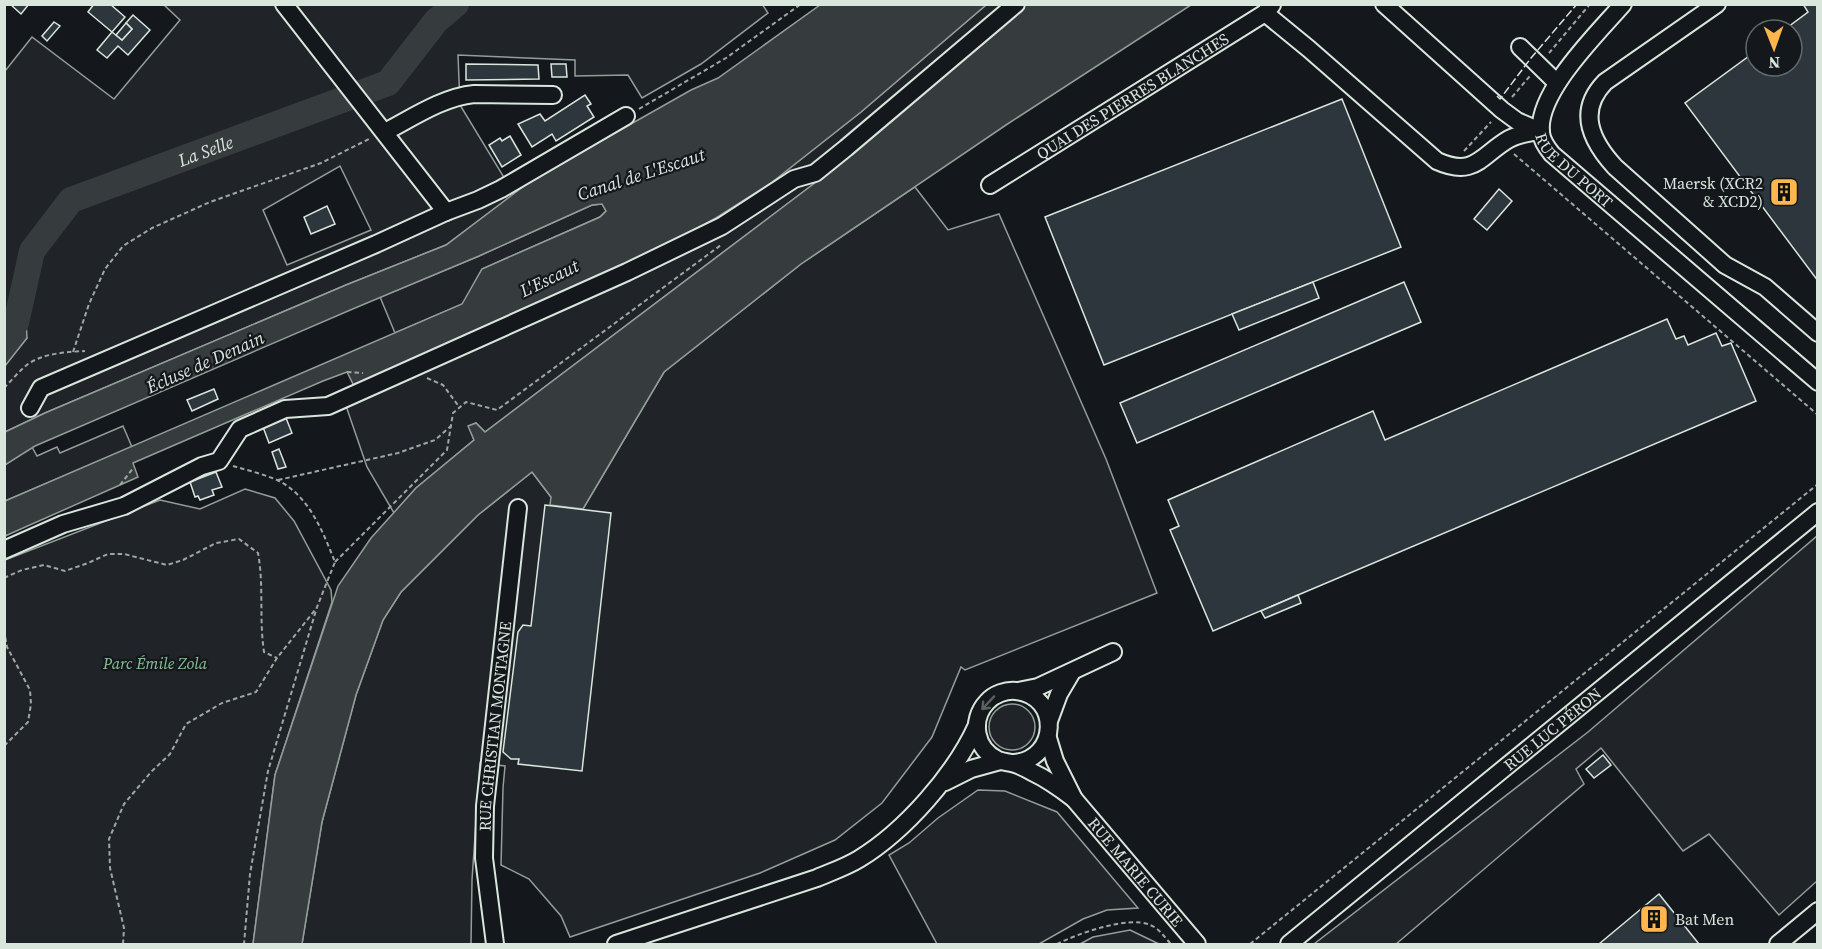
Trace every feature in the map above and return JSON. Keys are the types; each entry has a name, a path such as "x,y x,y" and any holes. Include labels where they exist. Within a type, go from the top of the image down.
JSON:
{"street":[{"path":"284,4 447,212"},
{"path":"4,550 63,524 124,506 202,466 219,461 240,429 285,409 328,406 627,272 722,226 794,179 815,173 1016,4"},
{"path":"1384,4 1502,110 1517,121 1541,131 1546,102 1557,83 1623,4"},
{"path":"1717,4 1605,82 1592,98 1588,117 1589,125 1602,152 1615,167 1725,265 1765,287 1818,333"},
{"path":"1269,9 1309,49 1437,161 1450,166"},
{"name":"QUAI DES PIERRES BLANCHES","path":"990,185 1269,9"},
{"path":"1520,47 1557,83"},
{"path":"385,132 446,101 461,96 474,94 553,95"},
{"path":"30,408 41,388 478,200 626,116"},
{"name":"RUE DU PORT","path":"1450,166 1476,164 1502,143 1520,135 1541,131 1545,146 1552,154 1818,382"},
{"name":"RUE CHRISTIAN MONTAGNE","path":"495,945 485,870 485,806 518,508"},
{"name":"RUE LUC PÉRON","path":"1288,945 1818,512"},
{"path":"616,945 817,878 844,867 870,852 895,832 937,788 963,754 977,725 980,713 990,699 1001,693 1038,687 1113,652"},
{"path":"937,788 961,773 1007,762 1025,761 1035,756 1043,748 1059,694 1072,672"},
{"path":"1018,691 1030,695 1046,711 1048,730"},
{"path":"977,725 982,746 990,755 1007,762"},
{"name":"RUE MARIE CURIE","path":"1048,730 1055,761 1074,800"},
{"name":"RUE MARIE CURIE","path":"1007,762 1048,781 1074,800 1197,945"},
{"path":"1778,945 1818,911"}],"path":[{"path":"626,116 716,65 801,4"},
{"path":"1450,166 1502,110 1590,4"},
{"path":"4,388 27,364 37,359 73,352 89,304 105,269 123,246 152,228 210,202 321,163 385,132"},
{"path":"1502,143 1818,415"},
{"path":"244,945 250,874 267,771 317,607 336,562 447,450 453,413 466,402 497,410 724,242"},
{"path":"423,376 442,385 460,408"},
{"path":"278,480 398,453 435,440 451,426"},
{"path":"219,461 278,480 295,491 320,526 336,562"},
{"path":"120,485 135,467"},
{"path":"1251,945 1818,484"},
{"path":"5,578 22,570 44,565 65,571 108,554 124,554 167,565 183,560 216,543 239,539 258,553 264,652 277,658"},
{"path":"123,945 124,928 110,868 109,838 124,804 170,754 186,724 222,703 256,692 277,658 317,607"},
{"path":"4,630 7,646 30,690 31,704 28,722 4,746"},
{"path":"1058,945 1095,929 1140,922 1152,925 1171,945"}],"green space":[{"path":"762,4 768,13 701,64 642,98 628,75 575,76 575,60 458,55 460,105 514,194 446,245 346,285 5,432 4,366 27,338 10,323 5,330 5,71 32,37 114,99 180,20 164,5","holes":["340,166 371,230 287,265 263,210"]},
{"path":"986,5 1024,5 836,167 485,432 476,423 469,426 474,440 416,488 394,513 367,467 346,406 640,259 716,218 771,183 861,112"},
{"path":"915,187 948,230 999,214 1106,459 1157,593 965,670 961,667 932,737 882,803 835,840 760,873 570,937 561,916 529,879 501,865 505,766 480,763 472,880 471,944 302,944 322,822 356,695 383,620 401,592 478,515 532,472 551,497 583,509 664,372 801,264"},
{"path":"602,204 606,211 600,217 482,269 463,304 395,333 380,297 479,256 592,205"},
{"path":"123,426 132,447 5,501 5,465 32,447 37,456 57,447 60,453"},
{"name":"Parc Émile Zola","path":"245,489 275,498 294,521 331,590 332,602 275,775 253,944 5,944 5,560 160,500 200,509"},
{"path":"1817,536 1817,881 1779,915 1709,834 1683,851 1601,748 1576,769 1584,784 1396,944 1314,944 1588,732"},
{"path":"1012,704 1021,705 1028,711 1034,718 1034,736 1028,743 1021,749 1012,750 1003,749 996,743 990,736 989,727 990,718 996,711 1003,705"},
{"path":"978,790 1005,791 1057,812 1138,908 1107,910 1083,919 1039,944 937,944 889,855 909,843 938,818"},
{"path":"1130,930 1159,944 1080,944 1093,937"}],"water":[{"path":"820,5 986,5 861,112 771,183 716,218 640,259 354,386 347,372 133,463 138,477 5,536 5,501 462,304 482,269 600,217 606,211 602,204 592,205 479,256 35,446 5,465 5,432 346,285 446,245 532,180 691,90 718,78"},
{"path":"1024,5 1191,5 1006,125 801,264 664,372 583,509 550,505 551,497 532,472 478,515 401,592 383,620 356,695 322,822 302,944 253,944 275,775 338,586 371,538 416,488 474,440 468,426 476,423 485,432 836,167"},
{"path":"26,321 27,338 5,366 5,330 10,323"}],"building":[{"path":"10,4 29,4 21,14"},
{"path":"94,4 110,4 125,17 112,32 88,12"},
{"name":"Maersk (XCR2 & XCD2)","path":"1803,4 1818,4 1818,281 1685,103 1744,60 1744,78 1804,78 1804,18 1800,18 1808,12"},
{"path":"133,15 150,30 128,55 118,46 107,58 97,50 112,32 122,40 132,29 126,23"},
{"path":"54,22 60,26 47,41 42,36"},
{"path":"126,23 132,29 122,40 116,35"},
{"path":"466,64 538,65 539,79 466,80"},
{"path":"551,64 566,64 567,77 552,77"},
{"path":"585,95 591,104 587,106 594,117 556,141 552,134 532,147 518,124 540,114 545,121"},
{"path":"1342,99 1401,247 1104,365 1045,217"},
{"path":"510,136 521,155 502,167 489,145 500,138 502,141"},
{"path":"1499,189 1512,201 1487,230 1474,219"},
{"path":"327,206 335,224 311,234 304,217"},
{"path":"1313,282 1319,298 1239,330 1232,314"},
{"path":"1404,282 1421,322 1137,443 1120,403"},
{"path":"1667,319 1676,339 1684,336 1688,345 1716,333 1722,346 1731,343 1756,401 1213,631 1170,530 1179,526 1168,500 1373,411 1385,440"},
{"path":"214,389 218,399 192,411 187,400"},
{"path":"286,418 292,433 269,443 263,427"},
{"path":"279,449 286,467 278,469 272,452"},
{"path":"216,472 222,487 212,490 214,495 200,500 198,496 195,497 190,482"},
{"path":"545,505 611,513 582,771 518,764 519,759 511,759 503,752 518,632 523,625 531,626"},
{"path":"1298,595 1301,603 1265,618 1261,611"},
{"path":"1603,755 1611,765 1594,778 1586,769"},
{"name":"Bat Men","path":"1659,894 1699,944 1599,944"}],"waterway":[{"name":"La Selle","path":"4,335 16,323 32,251 71,200 388,83 436,21 456,4"}],"fence":[{"path":"1497,96 1500,99 1577,4"}],"place":[{"name":"Maersk (XCR2 & XCD2)","path":"1784,192"},
{"name":"Bat Men","path":"1654,919"}],"water label":[{"name":"Canal de L'Escaut","path":"641,174"},
{"name":"L'Escaut","path":"549,278"},
{"name":"Écluse de Denain","path":"205,362"}]}
